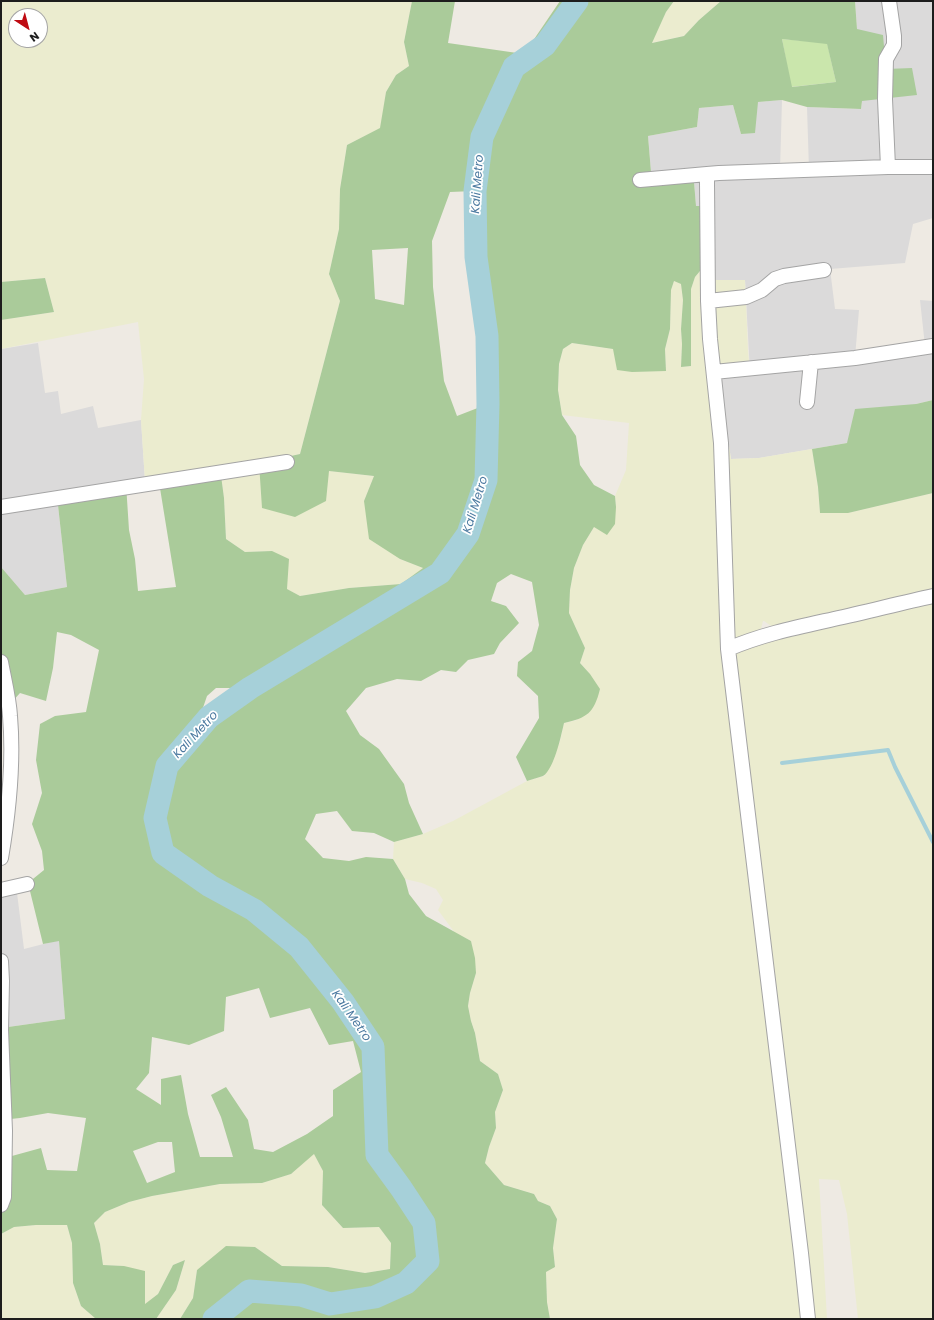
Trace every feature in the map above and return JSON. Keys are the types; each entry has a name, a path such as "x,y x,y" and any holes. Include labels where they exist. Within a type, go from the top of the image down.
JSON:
{"street":[{"path":"888,166 886,60 894,45 889,1"},
{"path":"640,180 773,170 809,170 888,166 933,167"},
{"path":"707,174 708,301 710,339 721,444 728,649 808,1319"},
{"path":"708,301 746,297 762,290 775,279 784,276 824,270"},
{"path":"714,372 855,358 933,346"},
{"path":"807,402 811,362"},
{"path":"1,507 287,462"},
{"path":"728,649 747,641 780,631 933,596"},
{"path":"1,662 10,715 11,751 8,816 1,858"},
{"path":"1,890 27,884"},
{"path":"1,961 1,1030 5,1138 4,1197 1,1206"}],"shaded area":[{"path":"855,1 933,1 933,218 913,224 905,263 830,269 835,309 859,310 855,357 925,346 920,300 933,301 933,400 916,404 847,443 759,458 731,459 717,372 750,373 745,280 716,280 712,272 706,206 696,206 693,170 651,172 648,136 697,127 699,108 733,105 741,134 757,102 782,100 780,170 809,170 807,107 861,109 862,101 886,69 857,29"},
{"path":"38,343 45,393 58,391 61,414 93,406 98,428 141,420 145,481 57,496 67,587 25,595 1,567 1,349"},
{"path":"16,885 24,949 59,940 65,1019 1,1028 1,890"}],"green space":[{"path":"1,1 412,1 404,42 409,66 396,75 386,92 381,128 347,145 340,189 339,229 329,274 340,301 300,454 259,463 374,476 364,501 400,559 423,568 401,584 349,588 300,596 286,589 272,551 245,552 226,539 224,498 220,468 145,481 141,420 144,379 138,322 1,349 1,320 54,312 45,278 1,282"},
{"path":"412,1 455,1 448,43 524,54 560,1 674,1 666,12 652,43 684,36 699,20 721,1 855,1 857,29 883,35 886,69 912,68 917,95 862,101 861,109 807,107 782,100 758,102 755,133 741,134 733,105 699,108 697,127 648,136 651,172 693,170 696,206 706,206 712,272 700,271 695,277 691,289 691,366 681,367 683,300 681,284 674,281 671,290 670,329 665,349 666,371 632,372 617,370 613,349 572,343 563,349 559,364 558,390 562,415 576,436 580,465 594,485 615,496 616,507 615,524 607,535 594,527 583,545 574,568 570,590 569,613 585,648 580,663 590,674 600,689 595,704 584,716 564,723 554,760 547,772 543,776 527,781 516,757 539,718 538,696 517,676 518,662 532,651 539,625 532,582 511,574 497,583 491,601 506,606 519,623 500,643 494,654 468,660 456,672 441,670 421,681 397,679 366,688 346,711 360,735 379,749 404,784 409,803 423,834 394,842 374,833 352,831 337,811 316,814 305,839 323,858 349,861 366,857 393,859 405,879 409,894 426,916 471,941 475,958 476,973 468,1006 471,1021 475,1033 480,1061 498,1074 503,1090 495,1112 496,1128 485,1163 504,1185 534,1194 538,1201 550,1206 557,1219 553,1248 555,1267 546,1272 547,1302 550,1319 180,1319 193,1298 197,1270 226,1246 255,1247 282,1266 328,1267 365,1273 390,1269 391,1243 379,1227 343,1228 322,1205 323,1171 314,1154 291,1174 262,1183 220,1184 152,1196 129,1202 105,1212 94,1223 100,1244 103,1265 124,1266 145,1271 145,1304 158,1294 173,1265 185,1260 176,1290 156,1319 96,1319 81,1306 73,1283 72,1243 67,1225 14,1227 1,1234 1,1159 41,1148 47,1170 77,1171 86,1118 48,1113 1,1120 1,1028 65,1019 59,941 43,944 28,883 44,870 42,851 32,824 42,793 36,760 40,724 55,716 86,712 99,650 71,635 57,632 53,668 46,701 20,693 1,714 1,567 25,595 67,587 57,496 126,484 129,530 135,559 138,591 176,587 159,482 220,468 224,498 226,539 245,552 272,551 289,559 287,589 300,596 349,588 401,584 423,568 400,559 369,539 364,501 374,476 329,471 326,501 295,517 262,508 259,463 300,454 340,301 329,274 339,229 340,189 347,145 380,128 386,92 396,75 409,66 404,42","holes":["782,39 827,44 836,82 792,87","474,191 476,257 487,336 488,404 457,416 444,381 433,287 432,241 450,192","408,248 404,305 375,299 372,250","216,688 249,688 209,717 194,734 207,696","259,988 270,1018 310,1008 329,1045 353,1041 361,1072 333,1090 333,1116 307,1134 273,1152 254,1149 248,1120 226,1087 211,1095 221,1117 233,1157 200,1157 188,1114 181,1075 161,1079 161,1105 136,1089 149,1073 152,1037 189,1045 224,1031 226,997","158,1142 172,1142 175,1172 147,1183 133,1151"]},
{"path":"674,1 721,1 699,20 684,36 651,43 666,12"},
{"path":"782,39 827,43 836,82 791,87"},
{"path":"700,271 712,272 716,280 745,280 750,373 718,372 731,459 759,458 812,449 818,487 820,513 848,513 933,493 933,1319 858,1319 847,1214 839,1180 819,1179 827,1319 550,1319 547,1302 546,1272 555,1267 553,1248 557,1219 550,1206 538,1201 534,1194 504,1185 485,1163 496,1128 495,1112 503,1090 498,1074 480,1061 475,1033 471,1021 468,1006 476,973 471,941 455,933 438,910 443,900 436,889 422,883 405,879 393,859 394,842 423,834 453,821 527,781 544,776 560,741 564,723 577,720 590,674 580,663 585,648 569,613 570,590 574,568 583,545 594,527 616,507 615,496 626,470 629,423 562,415 558,390 559,364 563,349 572,343 613,349 658,371 666,371 665,349 670,329 671,290 674,281 681,284 683,300 681,367 691,366 691,289 695,277","holes":["764,621 780,632 759,636"]},
{"path":"45,278 54,312 1,320 1,282"},
{"path":"933,400 933,493 848,513 820,513 818,487 812,449 847,443 855,409 916,404"},
{"path":"314,1153 323,1171 322,1205 343,1228 379,1227 391,1243 390,1269 365,1273 328,1267 282,1266 255,1247 197,1270 193,1298 180,1319 156,1319 176,1290 185,1260 173,1265 158,1294 145,1305 124,1266 103,1265 100,1244 94,1223 105,1212 129,1202 152,1196 220,1184 262,1183 291,1174"},
{"path":"67,1225 72,1243 73,1283 81,1306 96,1319 1,1319 1,1234 14,1227"}],"waterway":[{"name":"Kali Metro","path":"214,1319 249,1291 301,1295 330,1304 375,1297 406,1283 428,1261 424,1223 377,1155 373,1047 343,1002 299,947 254,910 210,886 163,853 155,818 167,766 209,717 250,688 440,573 468,534 486,480 488,404 487,336 476,257 475,191 482,137 514,67 545,45 577,1"},
{"path":"782,763 888,750 933,842"}]}
